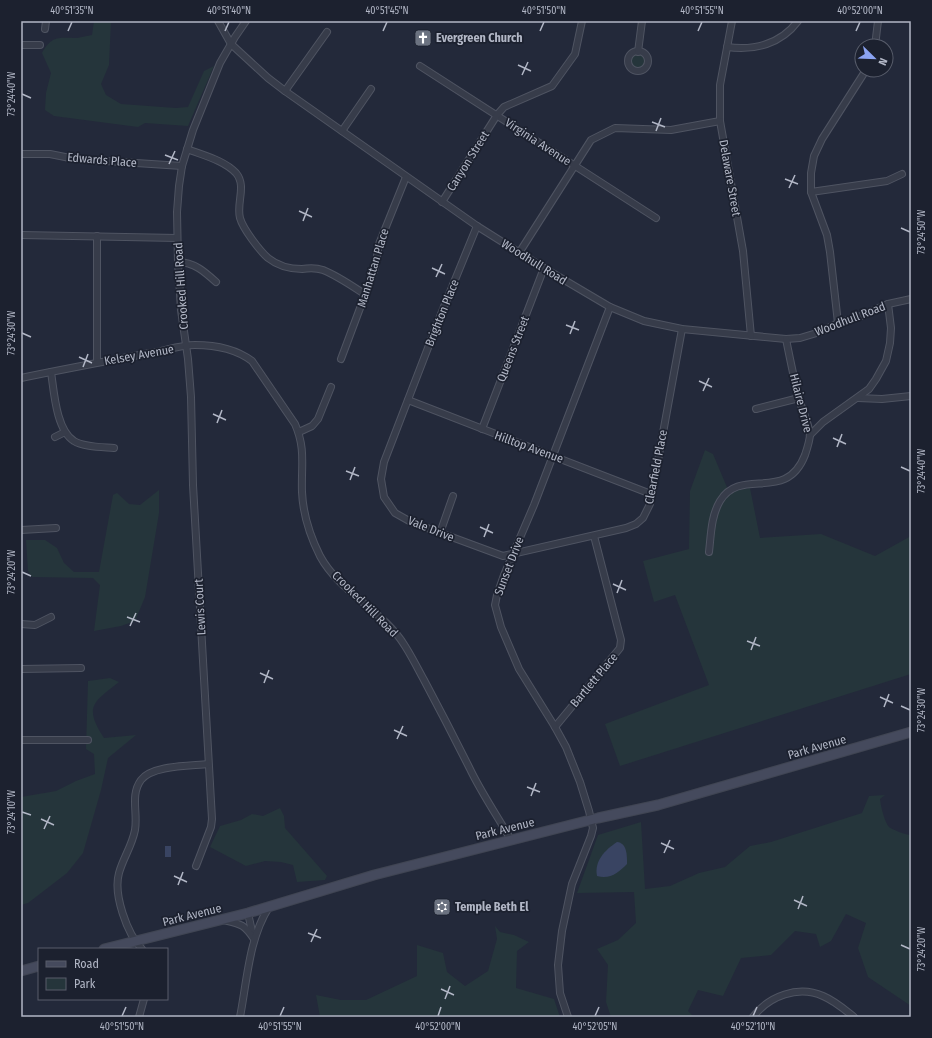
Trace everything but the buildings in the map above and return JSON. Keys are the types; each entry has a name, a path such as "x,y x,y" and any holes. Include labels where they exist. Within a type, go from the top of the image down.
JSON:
{"main road":[{"name":"Park Avenue","path":"108,948 248,913 374,875 591,820 658,805 911,732"},
{"path":"21,971 38,966"}],"street":[{"path":"45,28 46,21"},
{"name":"Woodhull Road","path":"218,21 231,44 268,78 406,177 519,253 610,307 644,321 682,329 786,339 800,338 820,332 838,323 861,316 888,304 911,298"},
{"name":"Crooked Hill Road","path":"246,21 220,63 186,149 182,166 179,186 177,238 181,310 186,346 207,345 243,354 252,361 295,424 299,432 302,449 302,492 304,514 312,538 321,557 341,583 383,619 405,645 471,771 511,840"},
{"name":"Canyon Street","path":"442,202 497,115 504,107 552,86 576,54 582,21"},
{"path":"638,52 642,21"},
{"name":"Delaware Street","path":"732,21 720,85 720,121 743,251 751,336"},
{"path":"727,46 750,48 764,46 788,32 798,21"},
{"path":"876,38 878,21"},
{"path":"285,91 327,32"},
{"path":"21,45 40,45"},
{"name":"Virginia Avenue","path":"420,66 656,218"},
{"path":"838,323 827,235 811,192 811,173 814,156 822,139 861,78"},
{"path":"342,131 372,90"},
{"path":"519,253 591,140 615,128 671,130 720,121"},
{"path":"186,149 223,164 237,175 241,184 239,208 240,218 244,227 267,257 283,267 292,269 313,268 322,270 366,295"},
{"name":"Edwards Place","path":"21,154 50,154 75,159 182,166"},
{"path":"811,192 886,181 902,174"},
{"name":"Manhattan Place","path":"341,359 375,268 379,244 406,177"},
{"name":"Brighton Place","path":"408,400 477,226"},
{"path":"21,235 177,238"},
{"path":"97,236 97,362"},
{"path":"178,262 184,262 196,266 216,282"},
{"name":"Queens Street","path":"482,429 544,268"},
{"path":"810,435 823,422 869,389 876,379 886,361 890,343 891,328 888,304"},
{"name":"Sunset Drive","path":"568,1017 560,993 559,958 562,931 571,887 593,828 580,782 566,747 519,669 501,627 495,605 497,595 610,307"},
{"name":"Clearfield Place","path":"514,553 626,528 636,524 643,518 647,512 652,494 682,329"},
{"name":"Hilaire Drive","path":"709,552 714,513 720,500 739,486 777,482 790,477 801,466 810,435 799,398 786,339"},
{"name":"Kelsey Avenue","path":"21,378 97,362 186,346"},
{"name":"Lewis Court","path":"186,346 191,397 193,485 211,823 196,866"},
{"path":"51,372 58,414 64,432 74,442 88,446 114,448"},
{"path":"299,432 312,426 318,418 331,387"},
{"path":"858,398 882,399 911,396"},
{"path":"756,409 799,398"},
{"name":"Hilltop Avenue","path":"408,400 652,494"},
{"name":"Vale Drive","path":"408,400 384,462 381,479 384,497 395,513 411,522 503,556 514,553"},
{"path":"55,437 64,432"},
{"path":"440,533 453,496"},
{"path":"21,530 56,528"},
{"name":"Bartlett Place","path":"555,727 620,648 621,640 594,536"},
{"path":"21,624 35,625 51,616"},
{"path":"21,669 81,668"},
{"path":"21,740 88,740"},
{"path":"141,948 135,942 120,904 116,887 119,874 132,844 135,829 135,794 142,779 156,770 208,764"},
{"path":"240,1017 254,939 261,919 269,907"},
{"path":"248,913 254,939"},
{"path":"222,919 241,924 247,928 254,939"},
{"path":"754,1017 764,1005 776,997 791,992 808,992 822,995 832,1000 854,1017"},
{"path":"139,1017 144,1000"}],"green space":[{"path":"94,21 111,21 109,65 101,84 106,95 121,104 176,108 188,107 204,71 214,66 188,126 145,123 138,127 54,116 45,110 46,93 51,73 42,53 53,40 92,35"},
{"path":"635,54 641,54 645,58 645,64 641,68 635,68 631,64 631,58"},
{"path":"705,450 713,454 729,492 750,488 760,538 821,534 875,556 911,536 911,674 620,766 605,724 709,685 675,595 654,602 643,561 689,549 690,491"},
{"path":"159,490 159,513 145,597 135,621 121,626 94,631 100,585 93,578 32,577 28,571 26,540 45,540 57,548 64,563 74,572 99,572 113,495 117,493 129,504 140,505"},
{"path":"110,678 119,682 98,700 94,706 94,719 104,738 136,735 108,758 101,790 83,853 67,873 28,903 21,905 21,797 56,791 95,774 94,754 86,749 88,681"},
{"path":"885,795 880,799 887,824 896,831 911,835 911,1006 868,977 858,948 866,923 846,914 831,941 820,947 816,934 795,931 771,955 741,958 723,996 698,990 688,1011 694,1017 611,1017 606,1002 608,965 597,949 618,940 636,923 634,892 577,893 598,835 641,822 645,889 670,886 699,873 725,867 750,846 771,842 862,813 869,796"},
{"path":"280,808 284,816 285,828 327,876 325,880 297,882 293,865 281,862 265,861 246,866 210,847 220,826 241,820 252,814 263,816"},
{"path":"495,926 500,932 514,935 529,942 517,951 516,988 554,999 560,1017 320,1017 316,995 341,1000 366,1000 417,976 417,945 443,953 447,972 465,986 488,971 497,939"}],"water":[{"path":"617,842 625,847 627,864 610,876 597,876 597,865 601,856"},
{"path":"165,846 171,846 171,857 165,857"}],"place":[{"name":"Evergreen Church","path":"423,38"},
{"name":"Temple Beth El","path":"442,907"}]}
